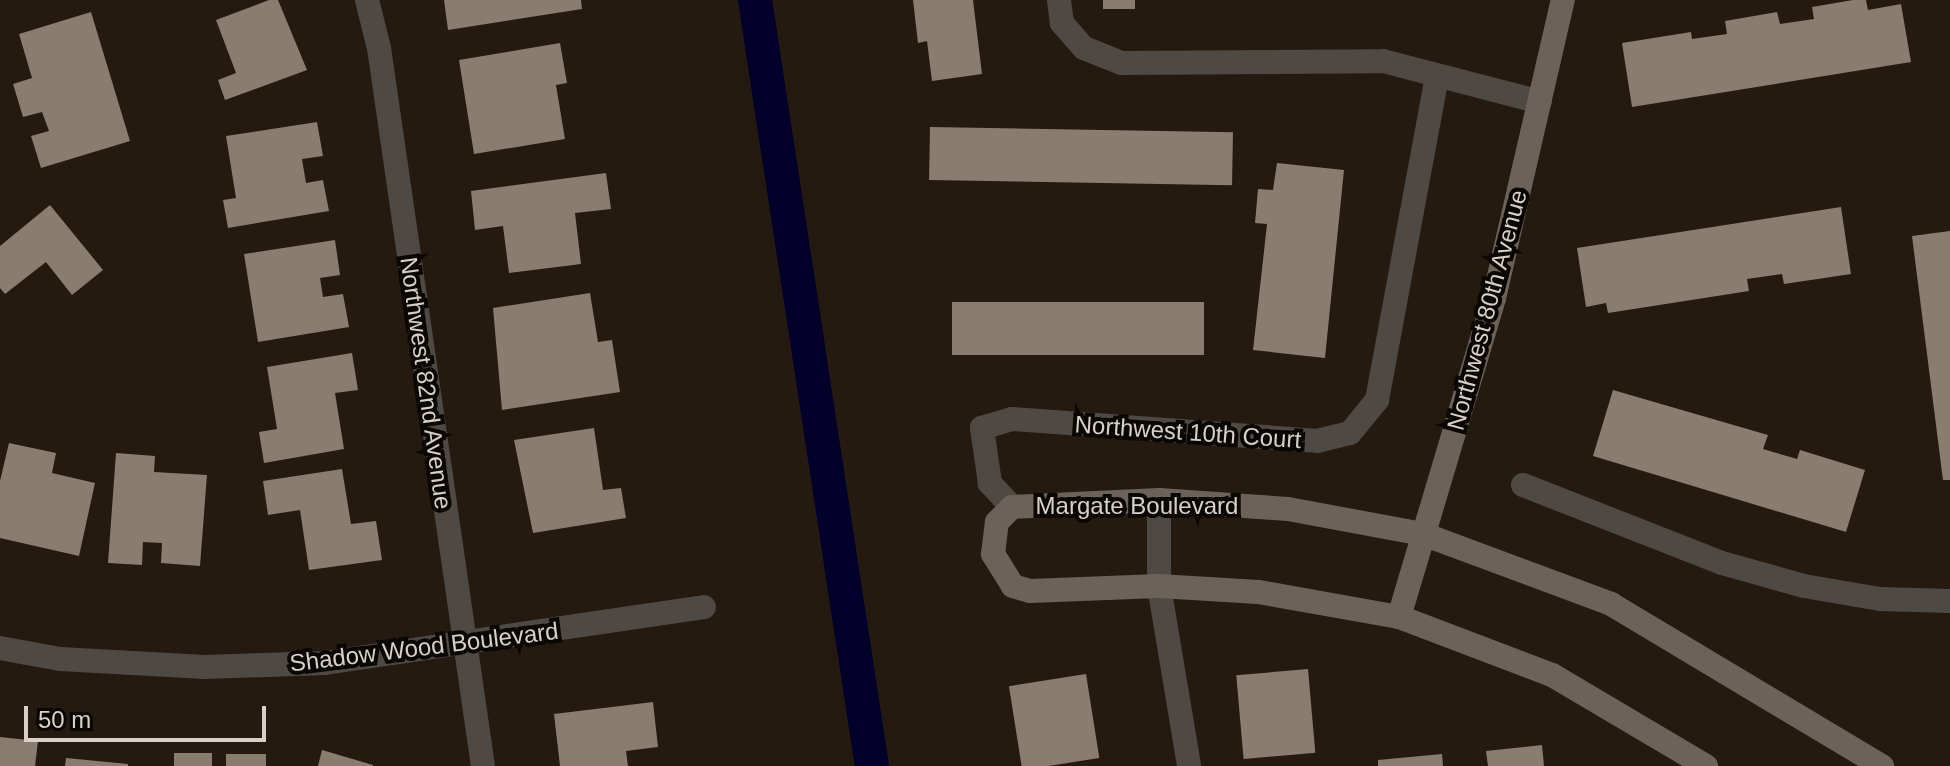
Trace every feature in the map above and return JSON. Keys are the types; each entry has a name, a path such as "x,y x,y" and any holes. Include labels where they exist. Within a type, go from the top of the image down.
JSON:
{"street":[{"name":"Northwest 82nd Avenue","path":"367,0 379,48 463,647 483,766"},
{"path":"1059,0 1062,23 1084,48 1121,63 1383,61 1540,102"},
{"name":"Northwest 80th Avenue","path":"1399,617 1494,298 1563,0"},
{"name":"Northwest 10th Court","path":"1012,507 990,483 982,428 1012,419 1317,441 1350,433 1377,400 1437,75"},
{"path":"1523,485 1722,563 1804,586 1880,599 1950,601"},
{"path":"1159,500 1159,586 1189,766"},
{"name":"Margate Boulevard","path":"1706,766 1552,675 1399,617 1316,600 1159,586 1030,591 1013,586 996,564 993,543 997,522 1012,507 1159,500 1288,509 1423,534 1611,604 1882,766"},
{"name":"Shadow Wood Boulevard","path":"0,648 60,659 205,667 325,663 463,647 704,607"}],"building":[{"path":"269,0 278,0 307,70 225,100 218,80 236,73 216,20"},
{"path":"444,0 581,0 582,9 448,30"},
{"path":"913,0 973,0 982,74 932,81 927,41 918,43"},
{"path":"1103,0 1135,0 1135,9 1103,9"},
{"path":"1866,0 1868,10 1901,4 1911,62 1632,107 1622,43 1691,32 1692,39 1727,34 1725,21 1777,12 1780,24 1814,19 1812,7"},
{"path":"91,12 130,141 41,168 31,136 49,131 42,112 23,117 13,84 32,78 19,34"},
{"path":"560,43 567,83 556,85 565,139 474,154 459,60"},
{"path":"317,122 323,156 302,159 306,183 323,180 329,211 228,228 223,200 236,198 226,136"},
{"path":"930,127 1233,132 1232,185 929,180"},
{"path":"1277,163 1344,170 1325,358 1253,350 1267,224 1255,223 1258,189 1273,190"},
{"path":"606,173 611,209 575,213 581,264 509,273 503,226 475,230 471,191"},
{"path":"50,205 103,270 72,295 46,262 5,294 0,288 0,246"},
{"path":"1841,207 1851,274 1784,284 1782,274 1747,279 1749,291 1608,313 1606,303 1586,307 1577,248"},
{"path":"1950,231 1950,480 1943,480 1912,236"},
{"path":"335,240 340,275 320,278 323,297 343,294 349,327 258,342 244,254"},
{"path":"590,293 598,342 612,340 620,392 502,410 493,308"},
{"path":"952,302 1204,302 1204,355 952,355"},
{"path":"352,353 358,390 335,393 344,449 264,463 259,432 277,429 267,367"},
{"path":"1613,390 1768,435 1763,449 1797,459 1800,450 1865,470 1846,532 1593,456"},
{"path":"594,428 603,490 621,488 626,518 533,533 514,440"},
{"path":"9,443 56,453 52,473 95,483 79,556 0,538 0,481"},
{"path":"116,453 155,456 154,472 207,475 200,566 161,563 162,543 143,542 142,565 108,563"},
{"path":"342,469 351,524 376,521 382,560 309,570 300,510 268,515 263,481"},
{"path":"1308,669 1315,753 1244,759 1236,675"},
{"path":"1086,674 1099,758 1048,766 1022,766 1009,686"},
{"path":"653,702 658,747 626,751 628,766 560,766 554,714"},
{"path":"0,737 38,741 35,766 0,766"},
{"path":"1542,745 1544,766 1488,766 1486,751"},
{"path":"322,750 373,765 373,766 318,766"},
{"path":"174,753 212,753 212,766 174,766"},
{"path":"226,754 266,754 266,766 226,766"},
{"path":"1442,754 1443,766 1378,766 1378,760"},
{"path":"66,758 128,764 128,766 65,766"}],"waterway":[{"path":"755,0 872,766"}]}
